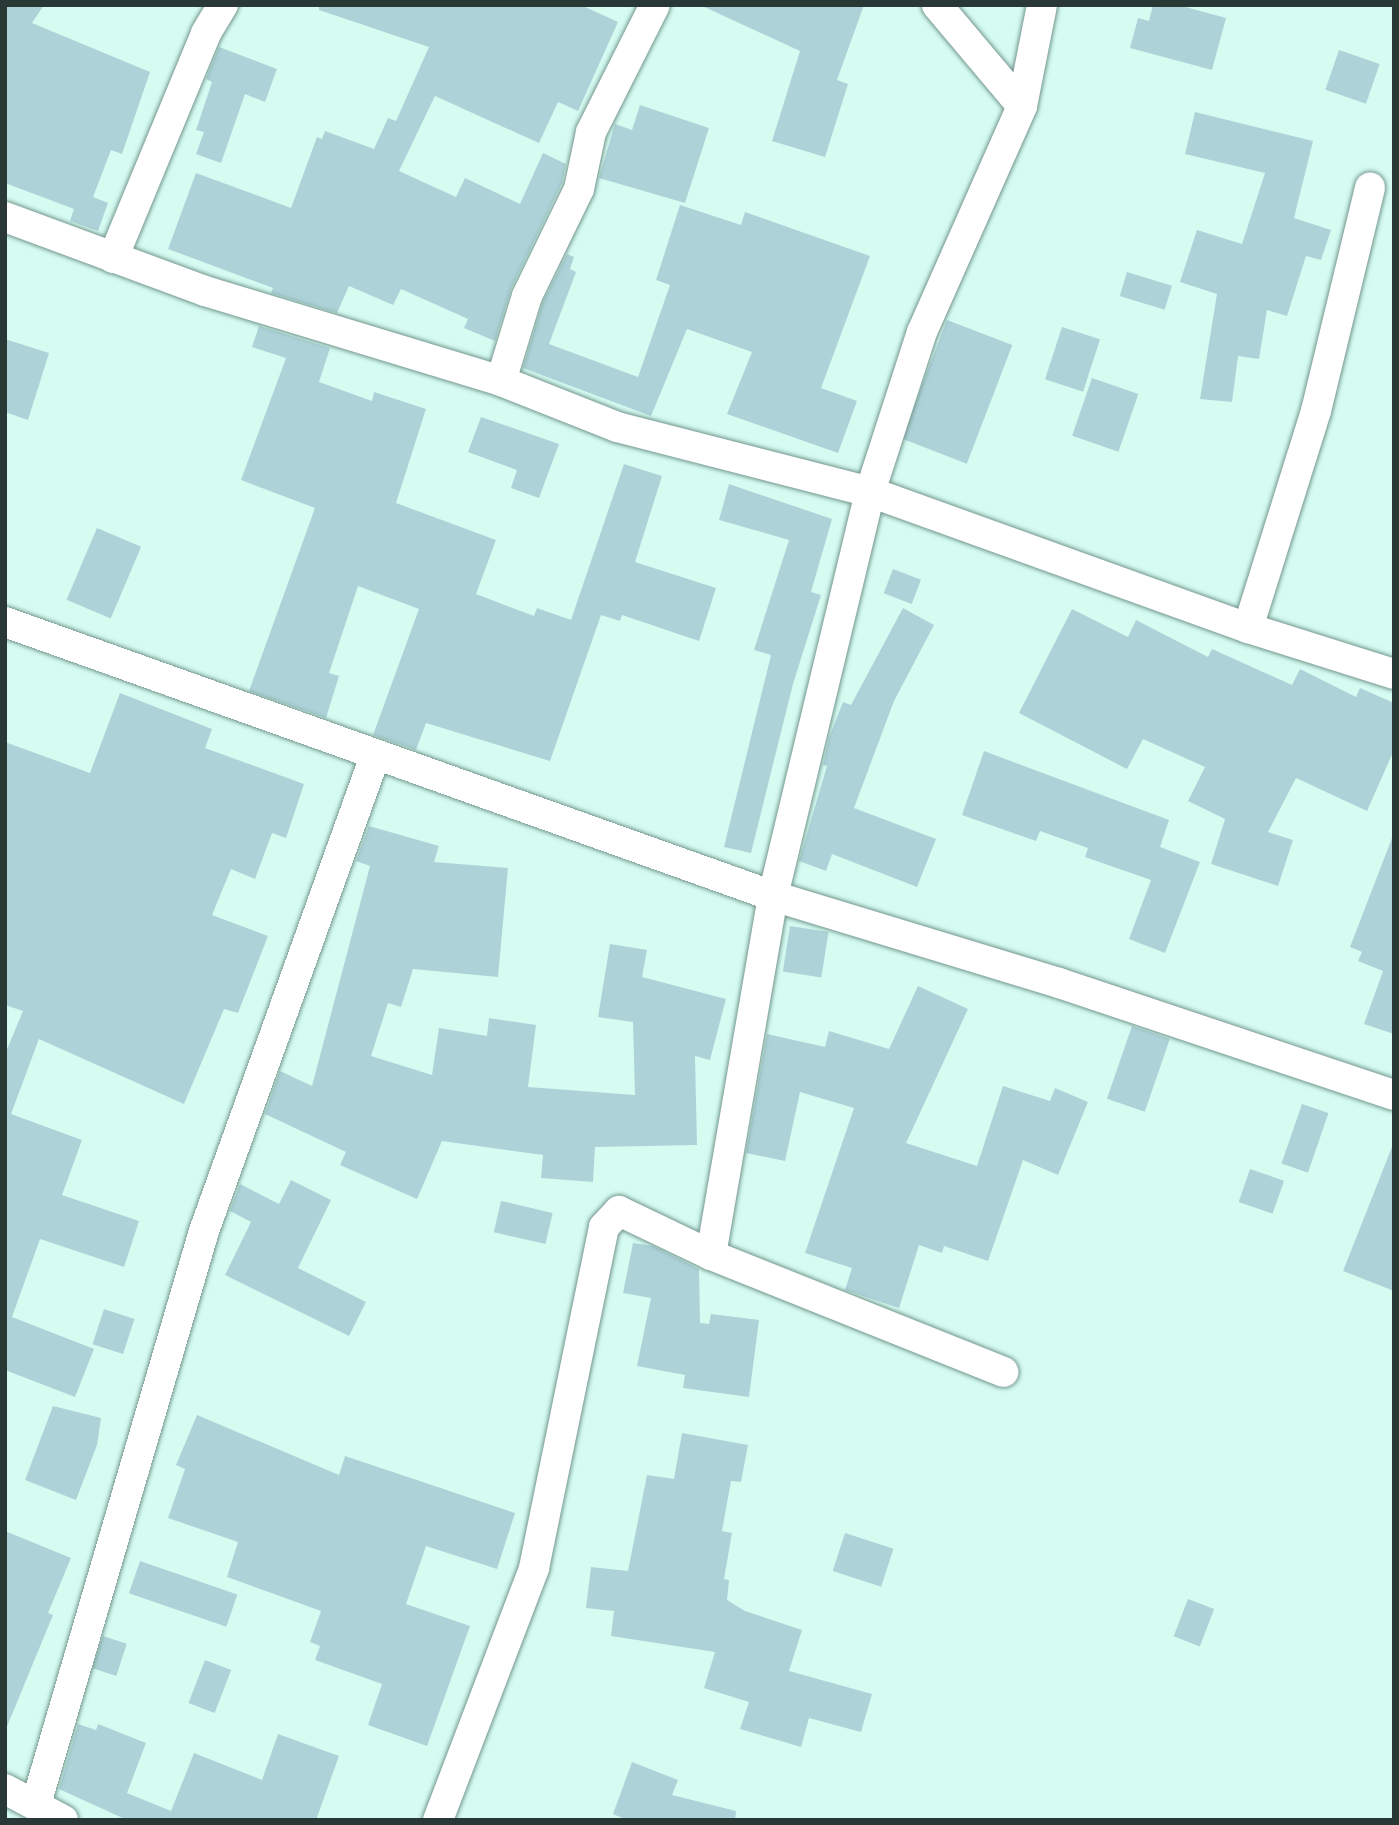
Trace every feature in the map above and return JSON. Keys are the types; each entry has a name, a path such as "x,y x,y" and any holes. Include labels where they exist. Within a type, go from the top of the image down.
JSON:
{"street":[{"path":"113,258 206,33 223,5"},
{"path":"501,381 527,296 579,188 591,132 655,5"},
{"path":"937,5 1022,106"},
{"path":"711,1255 773,896 870,492 922,331 1022,106 1042,5"},
{"path":"1248,628 1316,411 1370,187"},
{"path":"5,217 205,291 501,381 617,427 870,492 1248,628 1394,674"},
{"path":"5,622 773,896 1059,983 1394,1095"},
{"path":"36,1804 204,1231 375,756"},
{"path":"438,1820 534,1568 604,1227 619,1211 711,1255 1004,1372"},
{"path":"5,1789 63,1820"}],"building":[{"path":"5,5 44,5 32,23 150,72 122,154 111,150 93,197 108,203 98,231 70,221 74,209 5,183"},
{"path":"319,5 581,5 618,22 578,111 558,102 539,143 435,96 399,171 456,197 465,178 520,204 543,153 566,164 562,183 511,289 495,341 464,328 468,319 401,289 393,305 349,286 337,313 271,293 273,288 168,249 196,173 291,208 317,137 322,139 325,131 374,149 388,118 396,121 429,47 319,10"},
{"path":"700,5 864,5 837,80 848,84 825,157 772,141 800,51"},
{"path":"1153,5 1178,5 1226,18 1212,70 1130,48 1138,18 1149,21"},
{"path":"219,47 277,69 265,102 245,94 221,163 196,154 204,132 196,130 212,82 206,79"},
{"path":"1339,50 1380,64 1366,104 1325,90"},
{"path":"640,105 709,128 685,203 599,178 615,124 632,130"},
{"path":"1195,112 1313,141 1294,218 1331,230 1321,260 1306,256 1287,316 1267,310 1259,359 1238,356 1232,402 1200,399 1217,294 1180,282 1197,230 1242,244 1265,173 1185,154"},
{"path":"680,205 741,225 745,212 870,256 821,388 857,401 838,453 727,414 752,352 687,329 651,416 523,368 543,302 567,254 574,257 570,269 576,272 549,344 638,377 670,285 656,280"},
{"path":"1127,272 1172,286 1165,310 1120,296"},
{"path":"947,320 1012,345 967,464 901,439"},
{"path":"259,326 330,348 319,382 372,401 374,392 426,409 396,503 496,540 476,594 534,616 537,608 571,620 624,464 662,476 635,562 716,588 699,641 622,615 620,621 601,615 550,761 426,723 416,750 373,735 419,609 358,586 329,673 339,676 326,718 249,691 315,508 241,480 286,358 252,347"},
{"path":"1062,327 1100,339 1083,392 1045,379"},
{"path":"5,339 49,353 28,420 5,412"},
{"path":"1092,378 1138,394 1118,452 1072,436"},
{"path":"481,417 559,444 539,498 511,488 517,470 468,452"},
{"path":"729,484 832,519 811,592 821,595 793,684 751,853 724,847 771,655 754,650 789,540 719,520"},
{"path":"97,528 141,547 111,619 67,600"},
{"path":"893,569 921,580 912,604 884,593"},
{"path":"903,608 934,625 894,701 854,808 936,839 917,887 832,854 826,871 799,861 827,766 823,765 829,738 843,702 851,705"},
{"path":"1072,609 1128,637 1136,620 1208,657 1212,649 1292,685 1300,669 1356,697 1360,688 1394,703 1394,750 1367,811 1296,778 1268,832 1293,840 1278,886 1211,864 1225,819 1188,801 1205,767 1143,739 1127,769 1019,713"},
{"path":"120,693 212,729 205,748 304,784 286,838 272,833 255,879 231,869 212,915 268,936 238,1013 224,1009 184,1104 39,1039 11,1114 82,1140 62,1195 139,1221 124,1267 40,1239 12,1317 94,1349 75,1397 5,1370 5,1054 23,1011 5,1005 5,742 90,773"},
{"path":"984,751 1169,820 1160,847 1200,862 1165,953 1129,939 1151,880 1085,857 1088,848 1040,831 1036,841 962,815"},
{"path":"369,826 439,846 434,862 508,868 498,977 413,969 401,1007 388,1003 371,1056 432,1075 439,1028 487,1036 489,1018 536,1025 528,1087 635,1095 633,1022 598,1017 610,944 647,950 642,977 726,999 710,1060 695,1056 697,1145 595,1147 593,1182 541,1178 543,1155 442,1141 417,1199 340,1165 346,1152 265,1114 280,1071 312,1086 370,866 356,861"},
{"path":"1392,838 1394,1034 1364,1024 1383,971 1358,961 1362,952 1350,947"},
{"path":"790,926 829,932 821,978 783,971"},
{"path":"918,986 968,1009 906,1143 977,1166 1003,1086 1050,1101 1055,1088 1088,1102 1058,1175 1023,1160 988,1261 944,1246 942,1253 919,1245 899,1308 845,1290 852,1268 805,1253 854,1108 800,1092 785,1161 746,1153 767,1034 825,1047 829,1031 889,1049"},
{"path":"1132,1026 1170,1039 1145,1112 1107,1099"},
{"path":"1302,1104 1328,1113 1308,1173 1281,1164"},
{"path":"1394,1147 1394,1291 1343,1271"},
{"path":"1250,1169 1284,1181 1273,1214 1239,1202"},
{"path":"291,1180 331,1200 298,1268 366,1302 349,1336 225,1275 251,1222 230,1211 240,1184 279,1204"},
{"path":"501,1201 553,1213 545,1244 494,1232"},
{"path":"633,1243 653,1246 699,1269 700,1323 709,1324 711,1314 759,1320 749,1397 683,1388 685,1375 637,1366 651,1298 623,1293"},
{"path":"104,1309 134,1319 123,1354 93,1344"},
{"path":"53,1406 101,1418 97,1445 76,1500 25,1480"},
{"path":"197,1415 339,1475 345,1456 515,1513 497,1569 426,1546 406,1604 470,1626 427,1746 368,1725 382,1684 315,1660 320,1646 310,1642 321,1611 227,1577 238,1542 168,1518 185,1469 176,1465"},
{"path":"682,1433 748,1445 741,1482 731,1481 722,1531 732,1533 724,1579 729,1580 727,1600 745,1611 802,1630 789,1671 872,1694 861,1732 809,1718 801,1747 740,1729 749,1702 704,1688 715,1652 611,1636 614,1611 586,1608 591,1567 628,1571 647,1475 674,1479"},
{"path":"5,1531 71,1558 48,1613 53,1615 6,1729"},
{"path":"845,1533 894,1549 881,1587 833,1571"},
{"path":"140,1561 237,1595 226,1627 129,1593"},
{"path":"1188,1599 1214,1609 1200,1646 1174,1636"},
{"path":"103,1636 127,1644 116,1676 92,1668"},
{"path":"205,1660 231,1670 215,1713 189,1703"},
{"path":"78,1724 96,1730 98,1724 146,1743 127,1793 171,1811 194,1753 262,1780 278,1734 339,1756 316,1820 127,1820 59,1789"},
{"path":"632,1762 678,1780 672,1795 736,1811 735,1820 627,1820 613,1814"}]}
